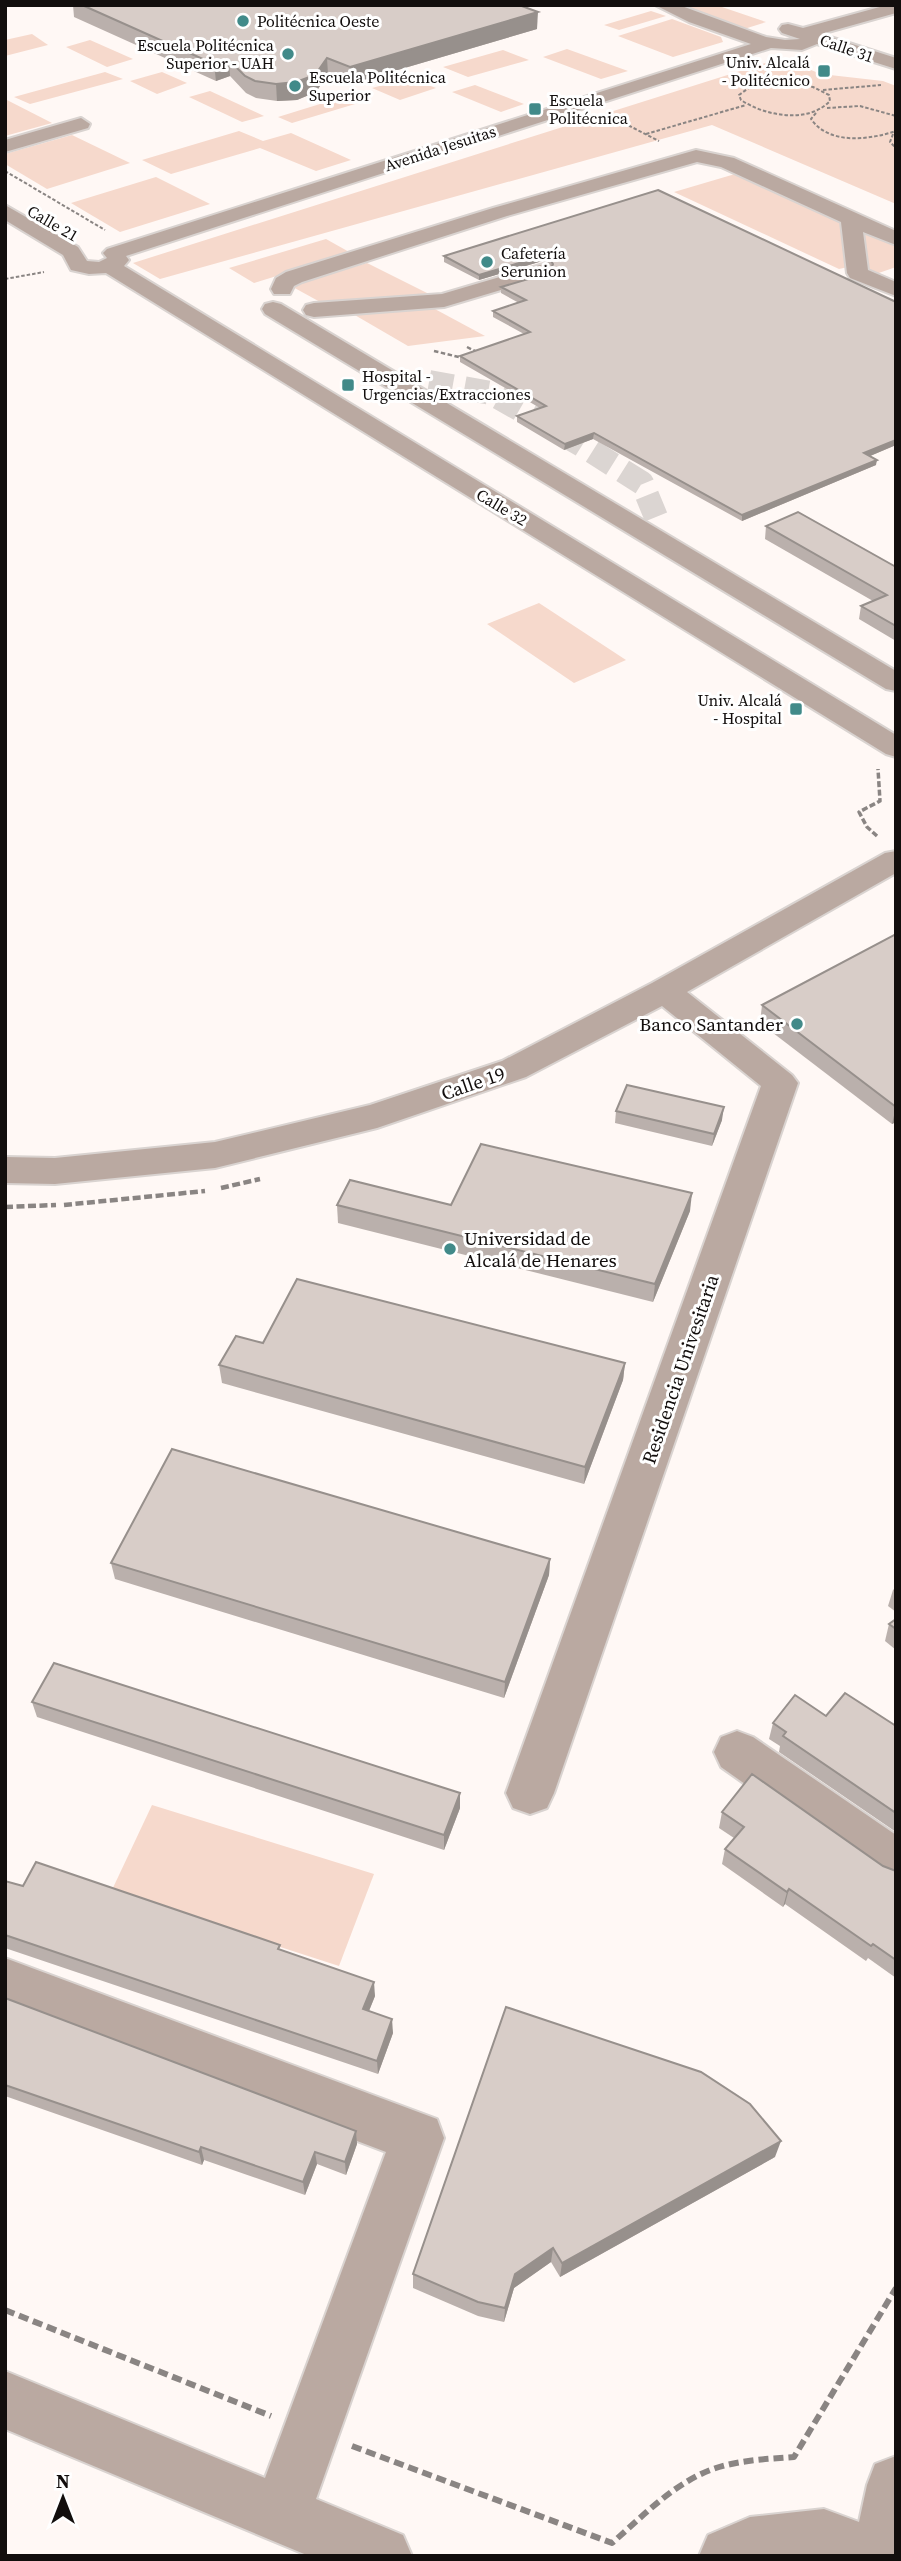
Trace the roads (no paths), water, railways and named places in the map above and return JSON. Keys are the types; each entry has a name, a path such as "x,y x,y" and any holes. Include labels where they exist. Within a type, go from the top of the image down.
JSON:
{"street":[{"name":"Calle 31","path":"663,5 808,59"},
{"path":"803,33 896,8"},
{"name":"Calle 31","path":"775,22 890,62 888,67 867,74 893,80"},
{"name":"Avenida Jesuitas","path":"108,257 767,43 805,45 813,39 803,33"},
{"path":"5,146 81,124"},
{"path":"204,324 277,301 500,212 680,158 696,156 727,162 896,239"},
{"name":"Calle 21","path":"5,196 108,257"},
{"name":"Calle 21","path":"5,211 71,251 79,265 85,267 108,257"},
{"path":"851,219 858,273 896,290"},
{"name":"Calle 32","path":"108,257 204,324 896,748"},
{"path":"277,301 444,300 540,271"},
{"path":"277,301 527,441 896,659"},
{"path":"277,301 896,683"},
{"name":"Calle 19","path":"5,1170 55,1171 215,1155 377,1116 514,1069 664,991 881,848"},
{"name":"Residencia Univesitaria","path":"530,1793 780,1083 664,991"},
{"path":"737,1752 896,1863"},
{"path":"5,1982 418,2138 281,2514"},
{"path":"5,2400 382,2556"},
{"path":"884,2556 896,2485"},
{"path":"884,2556 896,2545"},
{"path":"729,2556 750,2547 834,2550"}],"tunnel":[{"path":"429,382 491,393 580,444 642,483 656,517"}],"place":[{"name":"Politécnica Oeste","path":"243,21"},
{"name":"Escuela Politécnica Superior - UAH","path":"288,54"},
{"name":"Univ. Alcalá - Politécnico","path":"824,71"},
{"name":"Escuela Politécnica Superior","path":"295,86"},
{"name":"Escuela Politécnica","path":"535,109"},
{"name":"Cafetería Serunion","path":"487,262"},
{"name":"Hospital - Urgencias/Extracciones","path":"348,385"},
{"name":"Univ. Alcalá - Hospital","path":"796,709"},
{"name":"Banco Santander","path":"797,1024"},
{"name":"Universidad de Alcalá de Henares","path":"450,1249"}]}
